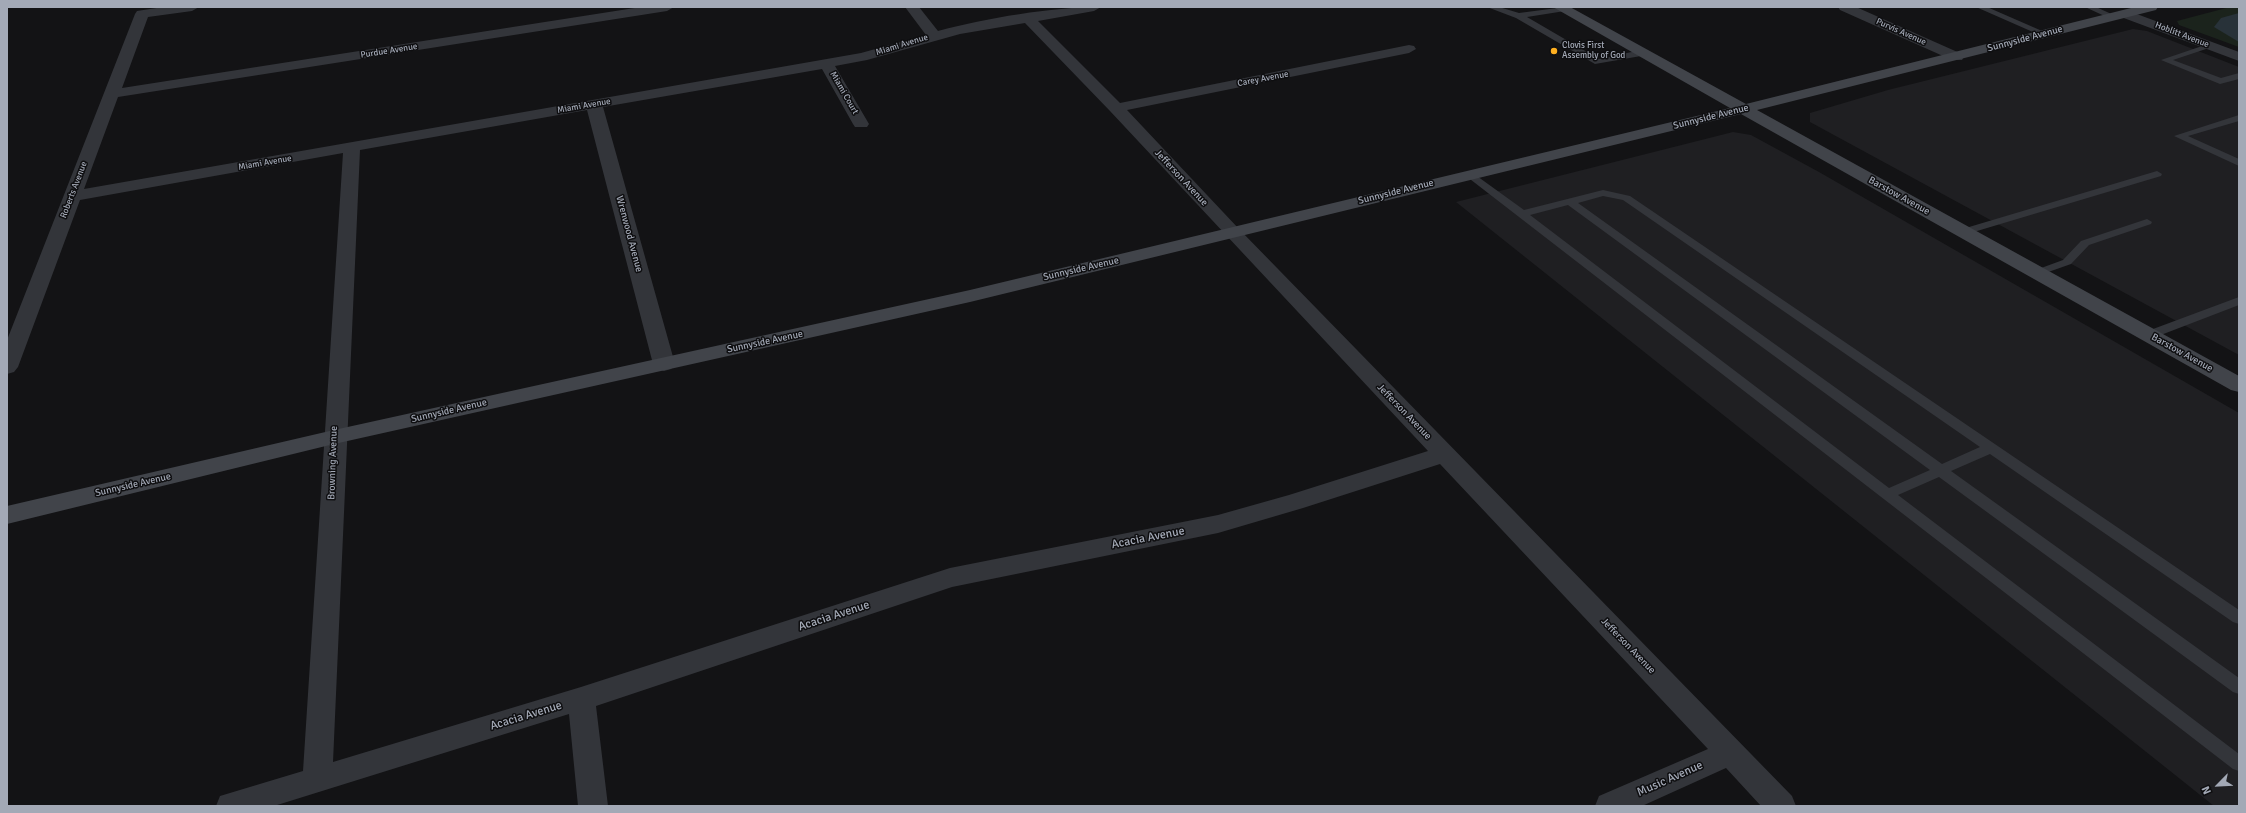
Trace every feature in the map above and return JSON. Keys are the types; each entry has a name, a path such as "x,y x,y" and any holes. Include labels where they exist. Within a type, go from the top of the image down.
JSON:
{"main road":[{"name":"Sunnyside Avenue","path":"7,515 334,437 931,305 1957,57 2151,7"},
{"name":"Barstow Avenue","path":"1561,8 2239,385"}],"street":[{"name":"Roberts Avenue","path":"7,367 110,94 142,14 192,7"},
{"name":"Purdue Avenue","path":"110,94 667,7"},
{"path":"912,7 934,35"},
{"name":"Miami Avenue","path":"72,196 352,148 826,63 891,50 934,35 1094,7"},
{"name":"Purvis Avenue","path":"1846,7 1957,57"},
{"name":"Hoblitt Avenue","path":"2120,15 2239,57"},
{"name":"Jefferson Avenue","path":"1028,18 1116,108 1233,233 1781,806"},
{"name":"Carey Avenue","path":"1116,108 1409,49"},
{"name":"Miami Court","path":"826,63 861,124"},
{"name":"Wrenwood Avenue","path":"594,105 664,364"},
{"name":"Browning Avenue","path":"317,779 330,568 334,437 352,148"},
{"name":"Acacia Avenue","path":"231,806 580,699 950,578 1012,564 1218,524 1295,502 1444,454"},
{"path":"580,699 593,806"},
{"name":"Music Avenue","path":"1610,806 1730,753"}],"lane":[{"path":"1491,7 1519,16 1598,62 1641,53"},
{"path":"1980,7 2045,34"},
{"path":"2089,7 2120,15"},
{"path":"1519,16 1561,8"},
{"path":"2211,46 2165,60 2220,81 2239,76"},
{"path":"2239,118 2179,136 2239,163"},
{"path":"1470,174 2239,764"},
{"path":"1963,232 2156,174"},
{"path":"1522,214 1603,193 1626,198 2239,618"},
{"path":"1569,201 2239,686"},
{"path":"2037,273 2067,262 2085,243 2147,222"},
{"path":"2149,335 2239,301"},
{"path":"1887,494 1991,448"}],"shaded area":[{"path":"2230,7 2239,7 2239,47 2179,25 2177,21"},
{"path":"2239,13 2239,42 2214,27 2221,18"},
{"path":"2133,29 2147,31 2239,67 2239,355 1810,122 1810,113 1888,90"},
{"path":"1733,132 1751,135 1819,172 2239,413 2239,806 2214,806 1456,202"}],"place":[{"name":"Clovis First Assembly of God","path":"1554,51"}]}
